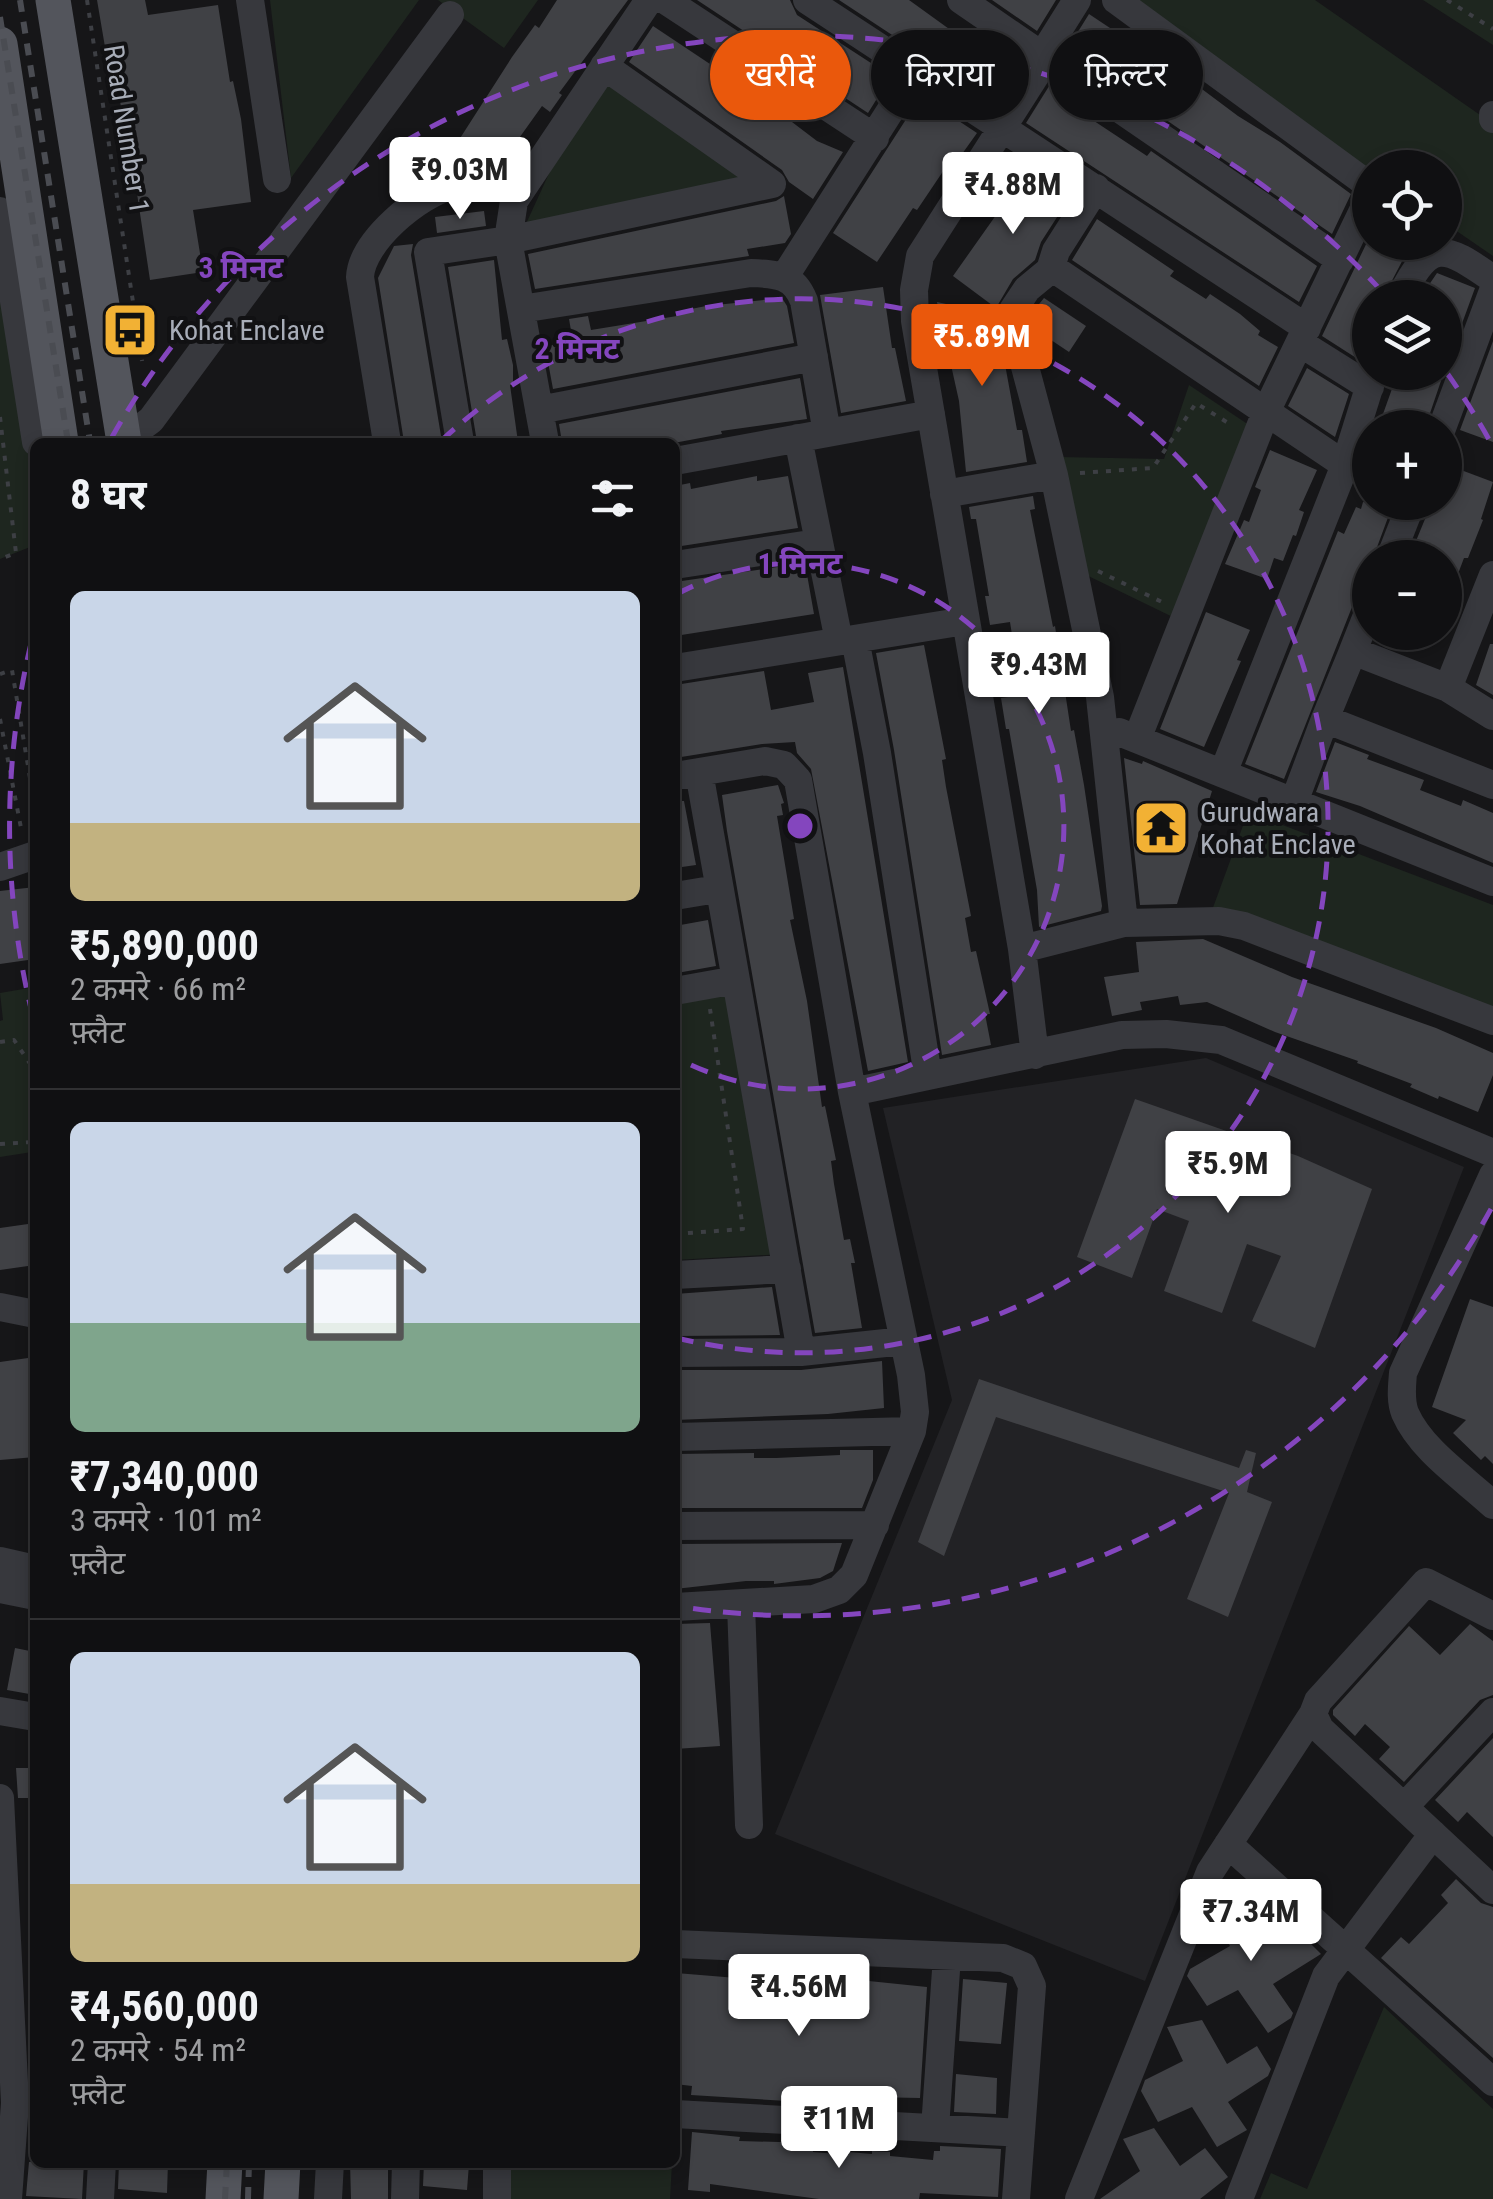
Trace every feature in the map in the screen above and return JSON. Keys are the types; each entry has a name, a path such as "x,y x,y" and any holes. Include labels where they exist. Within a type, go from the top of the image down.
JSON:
{"main road":[{"path":"53,0 123,438"},
{"path":"0,44 12,244 60,438"},
{"path":"223,2199 225,2168"},
{"path":"282,2199 284,2168"}],"street":[{"path":"250,0 277,179"},
{"path":"544,438 508,240 514,201 649,0"},
{"path":"665,0 876,138"},
{"path":"807,0 871,42"},
{"path":"961,0 1340,260"},
{"path":"1034,1055 1022,949 915,321 914,290 920,256 1004,127 1077,0"},
{"path":"1116,0 1352,173"},
{"path":"129,438 151,420 450,15"},
{"path":"459,438 428,252 508,240 772,184 604,66"},
{"path":"785,276 887,120"},
{"path":"993,120 1352,367"},
{"path":"385,438 360,277 362,260 375,240 432,193 454,185 530,177"},
{"path":"1096,188 1056,251 1050,270 1027,289 1013,310 1012,320 1054,475 1104,726 1124,923"},
{"path":"0,212 12,244 36,438"},
{"path":"1136,739 1266,412 1352,234"},
{"path":"1462,254 1493,279"},
{"path":"1050,270 1057,271 1345,465"},
{"path":"521,309 752,273 785,276 798,286 804,301 826,433"},
{"path":"1449,410 1493,290"},
{"path":"539,410 814,357"},
{"path":"1223,774 1345,465 1369,390"},
{"path":"680,460 931,414"},
{"path":"798,438 817,544 878,753 928,1076"},
{"path":"944,494 1054,475"},
{"path":"680,564 817,544"},
{"path":"1448,688 1493,575"},
{"path":"680,667 966,621"},
{"path":"1294,802 1353,650"},
{"path":"1351,656 1352,651 1448,688 1493,716"},
{"path":"1325,720 1493,785"},
{"path":"1104,726 1493,882"},
{"path":"680,1607 814,1599 839,1590 854,1574 912,1431 915,1412 904,1340 852,1092 798,780 784,765 765,762 687,774 736,980 801,1352"},
{"path":"680,895 717,888"},
{"path":"1022,949 1124,923 1219,921 1244,926 1493,1021"},
{"path":"680,990 736,980"},
{"path":"852,1092 1122,1035 1166,1034 1222,1040 1493,1153"},
{"path":"1493,1175 1402,1373 1401,1391 1404,1410 1419,1437 1493,1505"},
{"path":"680,1275 787,1270"},
{"path":"0,1307 30,1313"},
{"path":"680,1353 801,1352 904,1340"},
{"path":"680,1437 912,1431"},
{"path":"680,1526 874,1525"},
{"path":"0,1562 30,1568"},
{"path":"1079,2199 1210,1872 1318,1700 1426,1582 1493,1616"},
{"path":"0,1589 30,1595"},
{"path":"741,1605 749,1825"},
{"path":"0,1711 30,1716"},
{"path":"1404,1806 1493,1712"},
{"path":"1312,1714 1320,1729 1493,1890"},
{"path":"0,1798 8,2199"},
{"path":"1238,2199 1326,1976 1433,1834"},
{"path":"1228,1844 1493,2082"},
{"path":"680,1944 1003,1958 1023,1966 1032,1986 1016,2199"},
{"path":"935,2128 947,1956"},
{"path":"680,2114 1021,2133"},
{"path":"100,2199 102,2168"},
{"path":"212,2199 214,2168"},
{"path":"328,2199 330,2168"},
{"path":"405,2199 406,2168"},
{"path":"496,2199 497,2168"}],"path":[{"name":"Road Number 1","path":"88,0 142,363"},
{"path":"1446,0 1493,29"},
{"path":"1054,475 1153,468 1196,403 1243,432"},
{"path":"0,417 16,553 0,559"},
{"path":"1072,558 1170,606"},
{"path":"0,674 12,670 30,778"},
{"path":"0,719 21,860"},
{"path":"680,1234 743,1228 710,1009"},
{"path":"0,1042 14,1040 30,1064"},
{"path":"0,1144 30,1142"}],"shaded area":[{"path":"270,0 419,0 291,178"},
{"path":"438,0 538,0 504,48"},
{"path":"1118,0 1315,0 1493,124 1493,256 1462,235 1462,150 1352,150 1352,160 1203,58 1203,30 1162,30"},
{"path":"1423,0 1493,0 1493,45"},
{"path":"615,73 772,184 525,226 552,167"},
{"path":"0,268 30,457 30,547 0,559"},
{"path":"1189,385 1261,433 1181,621 1076,570 1058,457 1164,459"},
{"path":"1248,812 1493,905 1493,1032 1207,924"},
{"path":"735,974 784,1254 680,1260 680,983"},
{"path":"30,988 30,1152 0,1157 3,1020 0,993"},
{"path":"1206,1058 1464,1167 1145,1981 775,1834 952,1400 883,1108"},
{"path":"1384,2007 1493,2109 1493,2199 1260,2199 1271,2173 1307,2189"},
{"path":"510,2168 672,2168 670,2199 509,2199"}],"building":[{"path":"97,0 145,0 148,15 218,5 230,82 233,81 241,119 251,202 193,210 203,272 150,280 126,120 123,121 118,87 112,88"},
{"path":"557,0 628,0 559,93 562,95 550,112 542,106 517,141 521,144 509,161 484,163 457,143 512,57 535,25 539,28"},
{"path":"697,0 790,0 797,15 820,30 742,30"},
{"path":"839,0 909,0 951,30 885,30"},
{"path":"992,0 1056,0 1037,31"},
{"path":"1089,14 1113,30 1079,30"},
{"path":"653,26 710,64 710,119 629,62"},
{"path":"851,50 871,63 868,113 851,102"},
{"path":"1049,86 1049,120 1093,120 1147,156 1151,151 1317,266 1299,302 1026,123"},
{"path":"1203,90 1280,142 1351,194 1332,234 1166,120 1203,120"},
{"path":"711,120 789,120 817,141 843,152 813,199 789,182 782,170"},
{"path":"906,120 957,120 977,133 957,161 952,158 917,210 913,208 877,262 833,233"},
{"path":"1030,167 1070,197 1041,242 1035,260 1013,279 996,308 953,276"},
{"path":"784,196 791,234 785,243 747,249 749,256 535,289 528,254 776,201"},
{"path":"484,211 486,226 437,233 435,217"},
{"path":"1097,219 1174,271 1170,276 1206,299 1210,294 1240,314 1260,331 1258,335 1278,347 1259,386 1072,260"},
{"path":"413,244 411,255 441,438 403,438 378,278 394,246"},
{"path":"494,260 502,340 507,339 513,365 510,385 517,438 476,438 448,267"},
{"path":"1358,260 1403,260 1392,280 1352,280 1352,355 1322,336"},
{"path":"1437,273 1455,280 1432,280"},
{"path":"1462,283 1475,288 1462,324"},
{"path":"883,287 892,348 906,401 841,413 820,295"},
{"path":"782,298 794,343 553,389 545,346 573,342 569,319 588,316 591,330 677,316 676,312 706,306"},
{"path":"1044,298 1086,326 1069,352 1033,328 1031,314"},
{"path":"937,302 996,315 1017,430 1022,430 1027,462 966,472 959,401"},
{"path":"1493,341 1493,442 1462,431"},
{"path":"1307,368 1349,394 1335,437 1288,406"},
{"path":"800,378 807,419 721,431 722,434 680,442 680,438 561,438 559,424"},
{"path":"1392,390 1438,390 1431,410 1384,410"},
{"path":"1270,450 1317,470 1299,510 1304,512 1296,536 1293,535 1283,561 1274,558 1267,579 1225,564 1244,520 1249,522 1261,490 1255,487"},
{"path":"1462,470 1493,482 1483,520 1468,558 1462,563 1462,540 1416,540 1425,520 1462,520"},
{"path":"757,476 757,481 788,476 798,528 680,546 680,485 690,483 691,489"},
{"path":"1033,496 1035,509 1030,510 1084,785 1102,906 1101,911 1039,927 1037,890 1001,698 1015,696 1010,669 1017,667 1010,622 990,625 976,519 971,519 969,507"},
{"path":"1352,516 1352,520 1387,520 1380,540 1352,540 1352,607 1284,779 1245,764 1338,531 1344,534"},
{"path":"805,563 814,614 680,635 680,581"},
{"path":"1206,612 1250,630 1204,747 1160,729"},
{"path":"1493,644 1493,695 1476,685"},
{"path":"924,645 971,916 965,918 971,952 976,951 990,1014 985,1014 991,1045 942,1055 876,653"},
{"path":"843,667 908,1062 868,1071 811,769 797,753 795,742 680,757 680,684 764,671 771,710 814,702 808,673"},
{"path":"1335,742 1369,755 1367,759 1424,780 1420,790 1461,806 1463,800 1493,813 1493,863 1360,806 1316,792"},
{"path":"1124,758 1142,764 1143,761 1212,791 1177,904 1140,905"},
{"path":"778,785 784,803 783,815 777,816 794,919 790,920 807,1001 822,1107 825,1106 836,1160 831,1161 844,1240 850,1239 855,1263 851,1263 862,1328 815,1333 727,831 722,795"},
{"path":"680,801 684,801 696,865 680,867"},
{"path":"30,888 30,960 0,964 0,891"},
{"path":"708,920 716,966 680,972 680,925"},
{"path":"1203,939 1493,1053 1493,1075 1478,1112 1207,1002 1180,1005 1178,996 1140,1002 1142,1010 1112,1016 1104,977 1139,972 1136,942"},
{"path":"1135,1099 1298,1156 1372,1189 1315,1348 1252,1321 1281,1256 1247,1244 1222,1313 1164,1291 1189,1221 1157,1209 1132,1278 1077,1257"},
{"path":"30,1224 30,1266 0,1270 0,1228"},
{"path":"772,1287 780,1335 680,1336 680,1294"},
{"path":"1470,1299 1493,1307 1493,1464 1485,1456 1481,1460 1453,1433 1466,1420 1432,1407"},
{"path":"30,1358 30,1457 0,1460 0,1362"},
{"path":"882,1361 884,1408 680,1420 680,1370 801,1370"},
{"path":"979,1379 1239,1468 1246,1450 1256,1453 1247,1492 1272,1502 1228,1617 1187,1599 1229,1493 996,1417 944,1556 918,1542"},
{"path":"840,1450 873,1450 873,1480 862,1508 680,1508 680,1454 754,1453 754,1458 840,1455"},
{"path":"842,1543 833,1571 820,1578 680,1588 680,1544"},
{"path":"710,1623 720,1746 680,1749 680,1624"},
{"path":"1470,1624 1493,1641 1493,1695 1480,1700 1404,1782 1379,1759 1390,1747 1365,1724 1355,1736 1333,1715 1333,1710 1409,1626 1440,1655"},
{"path":"15,1648 30,1651 30,1694 7,1690"},
{"path":"1493,1738 1493,1837 1467,1812 1458,1822 1435,1800"},
{"path":"16,1768 30,1768 30,1798 18,1798"},
{"path":"1456,1879 1481,1903 1493,1907 1493,2058 1381,1958 1401,1937 1409,1944 1448,1903 1441,1895"},
{"path":"1240,1893 1270,1944 1298,1931 1321,1954 1273,1984 1293,2013 1268,2033 1238,1990 1207,2006 1187,1976 1190,1969 1230,1946 1212,1913"},
{"path":"680,1973 808,1984 808,1980 859,1980 927,1987 920,2098 870,2097 869,2106 691,2095 692,2086 680,2085"},
{"path":"963,1979 1007,1983 1001,2044 959,2041"},
{"path":"1202,2020 1227,2064 1257,2046 1271,2069 1268,2076 1228,2102 1247,2130 1217,2147 1192,2107 1158,2122 1141,2091 1145,2080 1183,2061 1167,2027"},
{"path":"956,2074 997,2078 996,2114 954,2112"},
{"path":"1154,2128 1180,2166 1205,2148 1228,2177 1200,2199 1100,2199 1140,2171 1123,2139"},
{"path":"692,2132 740,2137 739,2141 813,2143 813,2152 890,2152 890,2156 933,2160 934,2151 940,2151 940,2146 1001,2149 998,2197 920,2193 919,2199 819,2199 710,2184 710,2192 688,2190"},
{"path":"29,2162 30,2168 84,2168 82,2199 26,2196"},
{"path":"119,2168 168,2168 167,2193 118,2189"},
{"path":"350,2168 388,2168 388,2199 351,2199"},
{"path":"424,2168 469,2168 467,2190 423,2186"}],"railway":[{"path":"20,0 89,438"},
{"path":"0,17 67,438"},
{"path":"225,2199 227,2168"},
{"path":"248,2199 249,2168"}],"place":[{"name":"Kohat Enclave","path":"130,330"},
{"name":"Gurudwara Kohat Enclave","path":"1161,828"}]}
